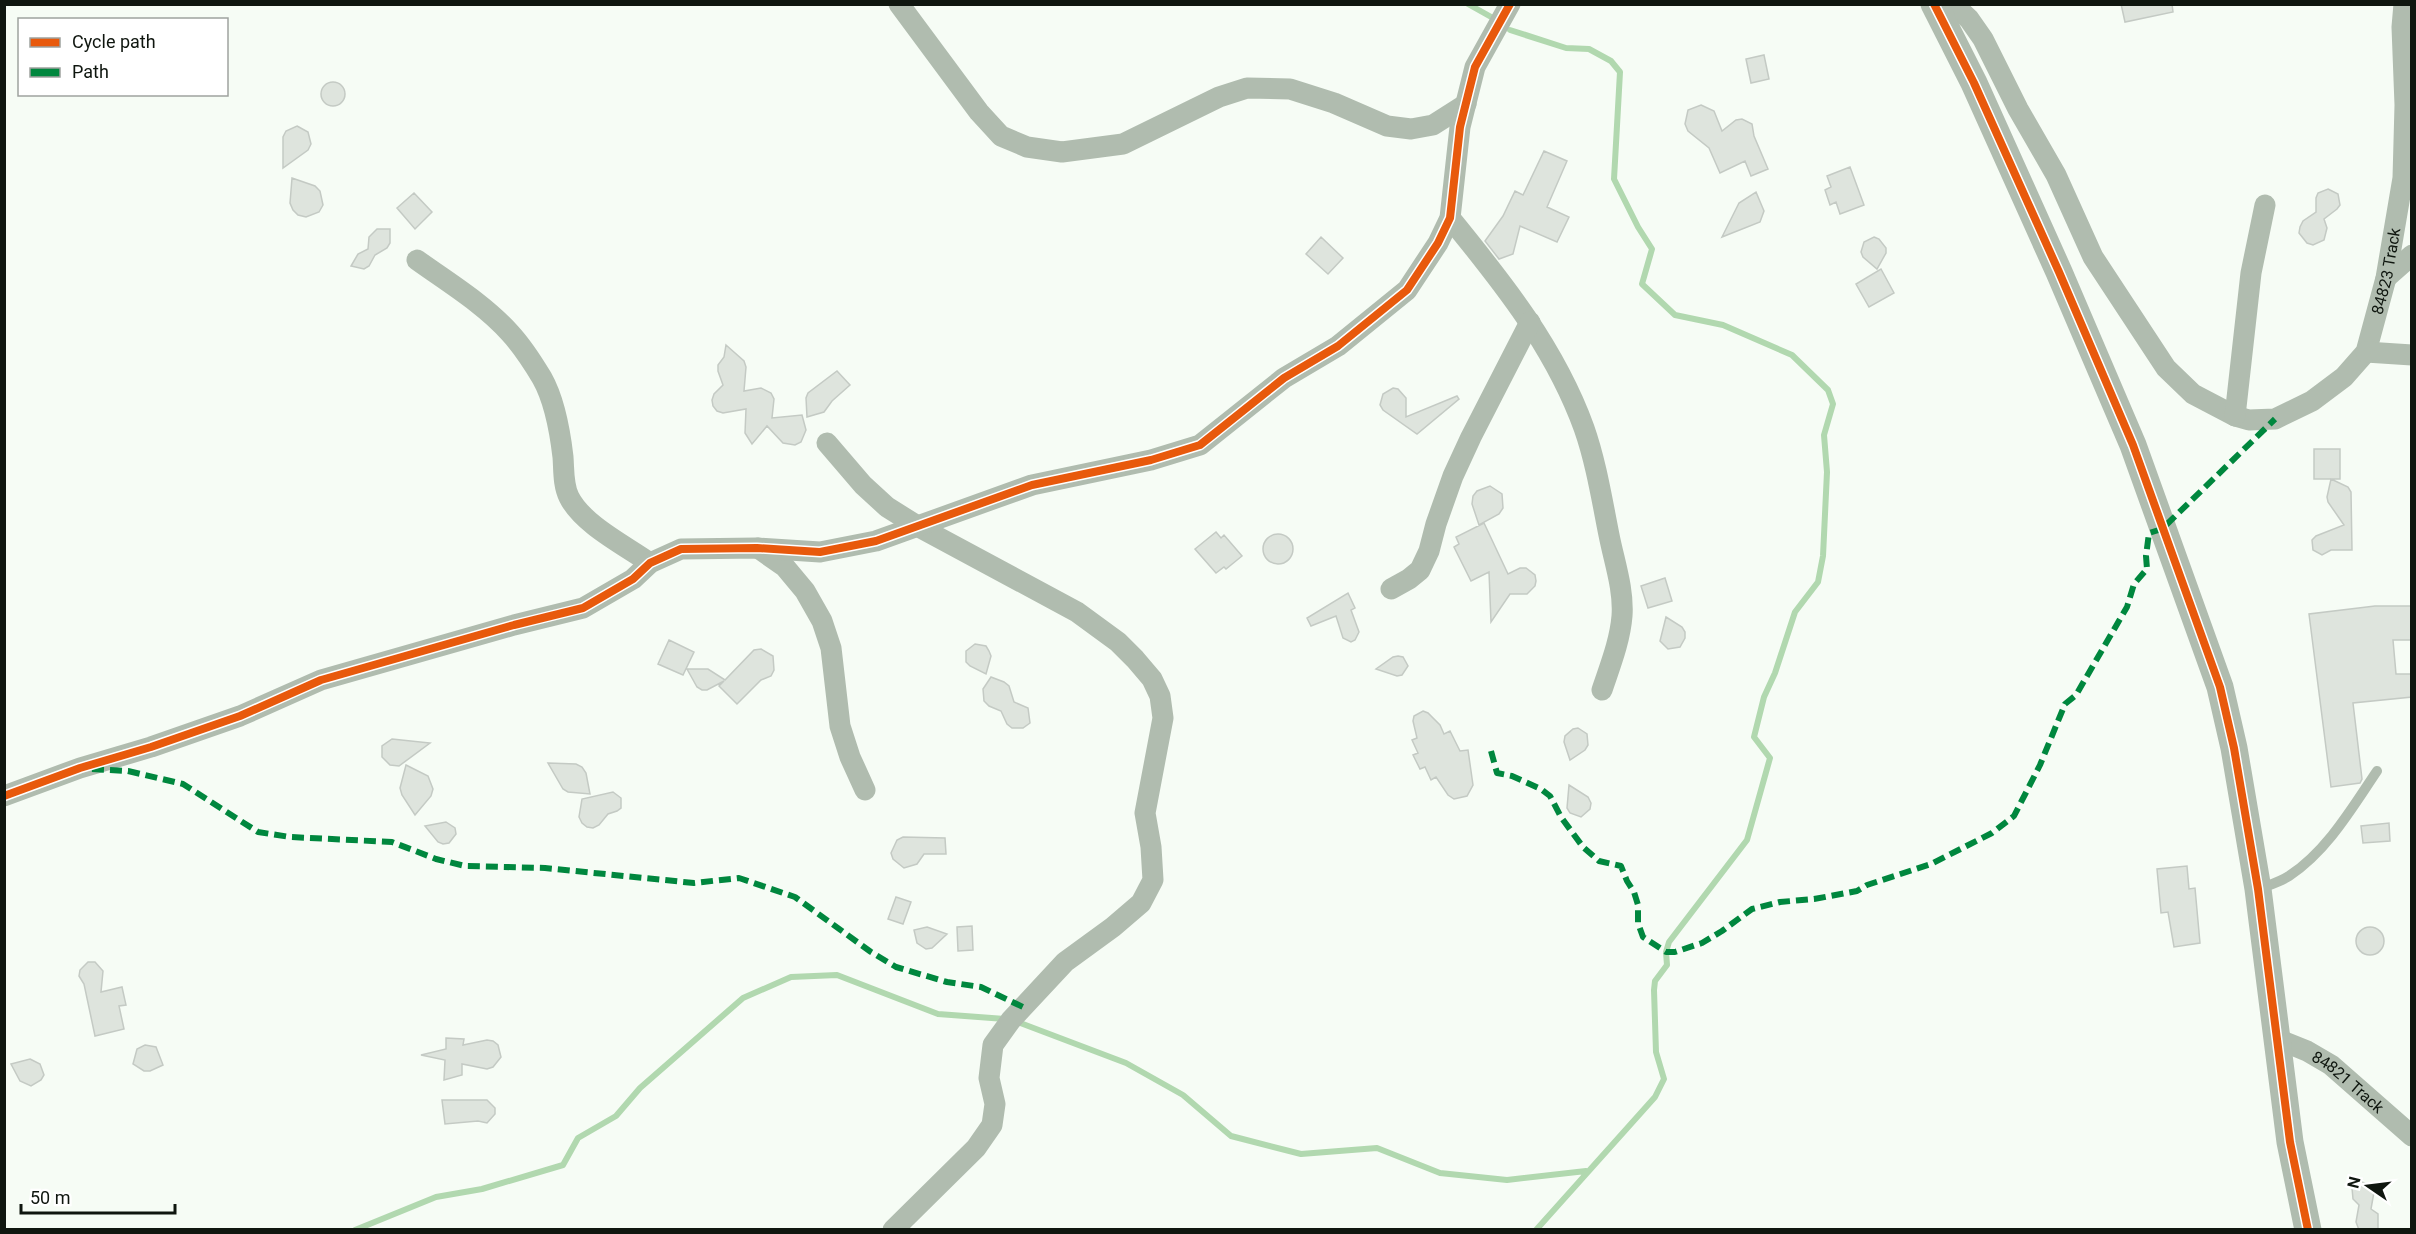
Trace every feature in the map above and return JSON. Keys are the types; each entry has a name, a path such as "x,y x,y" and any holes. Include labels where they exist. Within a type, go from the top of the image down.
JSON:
{"street":[{"path":"899,4 979,112 1001,136 1027,147 1062,152 1123,144 1219,97 1246,88 1290,88 1334,103 1387,126 1411,129 1433,125 1466,104"},
{"path":"4,796 80,768 151,747 240,716 321,680 514,625 583,608 633,579 650,563 681,549 757,548 820,552 876,541 1032,485 1151,460 1200,445 1284,378 1338,346 1407,290 1438,243 1450,218 1460,127 1475,67 1510,4"},
{"path":"1934,4 1974,83 2133,445 2220,687 2235,748 2258,889 2275,1038 2290,1142 2308,1230"},
{"path":"1953,4 1969,19 1983,39 2018,109 2056,175 2093,257 2166,368 2193,394 2235,416 2251,273 2265,205"},
{"name":"84823 Track","path":"2235,416 2249,420 2275,419 2312,401 2344,377 2366,352 2386,278 2403,178 2405,105 2402,27 2404,4"},
{"path":"1450,218 1500,280 1530,322 1559,370 1584,429 1621,586 1622,615 1615,649 1602,690"},
{"path":"2386,278 2412,255"},
{"path":"417,260 483,308 511,334 543,380 554,407 563,457 564,479 569,497 579,511 603,531 650,563"},
{"path":"1391,589 1420,570 1429,551 1453,476 1470,437 1530,322"},
{"path":"2366,352 2412,355"},
{"path":"827,443 862,485 887,507 919,527 1077,612 1118,642 1152,679 1160,696 1163,718 1145,813 1151,847 1153,880 1140,903 1113,927 1065,962 1011,1020 993,1045 989,1078 995,1104 992,1125 975,1148 893,1230"},
{"path":"757,548 785,567 805,591 822,621 831,648 840,726 850,757 865,790"},
{"name":"84821 Track","path":"2275,1038 2307,1051 2331,1065 2412,1136"}],"lane":[{"path":"2258,889 2287,878 2308,862 2346,818 2377,771"}],"building":[{"path":"2121,4 2172,4 2173,12 2125,22"},
{"path":"1764,55 1769,79 1751,83 1746,59"},
{"path":"333,82 342,85 345,94 342,103 333,106 324,103 321,94 324,85"},
{"path":"1701,105 1714,111 1722,131 1736,120 1742,119 1752,124 1754,136 1768,169 1751,176 1745,161 1720,173 1709,148 1688,131 1685,124 1688,110"},
{"path":"297,126 308,132 311,144 308,150 283,168 283,137 286,131"},
{"path":"1544,151 1567,161 1547,207 1569,217 1557,242 1520,226 1513,254 1499,259 1485,241 1503,216 1515,191 1523,195"},
{"path":"1850,167 1864,205 1840,214 1836,202 1830,205 1825,190 1831,187 1827,176"},
{"path":"292,178 315,186 320,191 323,205 319,212 306,217 298,215 293,210 290,203"},
{"path":"2328,189 2338,194 2340,205 2324,219 2327,228 2324,240 2313,245 2307,243 2299,233 2300,227 2303,221 2316,212 2318,193"},
{"path":"1756,192 1764,211 1760,222 1722,237 1739,203"},
{"path":"414,193 432,212 415,229 397,208"},
{"path":"377,229 390,229 390,243 387,248 375,255 369,266 364,269 351,266 358,254 368,249 369,237"},
{"path":"1321,237 1343,258 1328,274 1306,254"},
{"path":"1874,237 1879,239 1886,248 1886,253 1877,269 1863,257 1861,252 1864,242"},
{"path":"1881,269 1894,293 1869,307 1856,284"},
{"path":"726,345 744,361 746,367 744,391 761,388 771,393 774,399 772,418 802,415 806,430 801,442 795,445 783,443 767,426 752,444 745,433 746,409 723,413 717,411 713,406 714,394 723,385 718,365 724,357"},
{"path":"837,371 850,385 832,401 824,412 807,417 808,393"},
{"path":"1393,388 1398,389 1406,398 1406,417 1457,396 1459,399 1417,434 1383,410 1380,405 1383,394"},
{"path":"2314,449 2340,449 2340,479 2314,479"},
{"path":"2331,479 2348,487 2351,492 2352,550 2331,550 2322,555 2313,550 2312,540 2316,536 2344,525 2328,502"},
{"path":"1490,486 1502,494 1503,508 1499,514 1479,525 1472,504 1473,496 1477,491"},
{"path":"1484,523 1508,574 1520,568 1526,568 1535,575 1536,581 1535,586 1527,594 1510,594 1491,622 1489,572 1471,581 1454,547 1459,544 1456,537"},
{"path":"1216,532 1221,538 1224,535 1242,556 1226,569 1224,567 1216,573 1195,549"},
{"path":"1278,534 1284,535 1292,543 1292,555 1284,563 1278,564 1272,563 1264,555 1263,549 1264,543 1272,535"},
{"path":"1665,578 1672,601 1648,608 1641,586"},
{"path":"1348,593 1355,608 1351,610 1359,632 1355,640 1351,642 1343,638 1336,616 1311,626 1307,618"},
{"path":"2375,606 2412,606 2412,640 2393,640 2396,674 2412,674 2412,697 2353,703 2362,779 2360,783 2331,787 2309,614"},
{"path":"1666,617 1682,627 1685,632 1685,638 1680,647 1668,649 1660,641"},
{"path":"669,640 694,652 683,675 658,664"},
{"path":"975,644 986,646 991,656 986,674 966,662 966,651"},
{"path":"761,649 773,656 774,670 771,676 761,680 737,704 719,686 724,681 707,690 702,690 697,687 687,669 708,669 725,680 754,650"},
{"path":"1393,657 1403,657 1408,666 1402,675 1397,676 1376,669"},
{"path":"991,677 1009,686 1014,702 1028,708 1030,723 1023,728 1012,728 1007,724 1001,711 984,701 983,689"},
{"path":"1423,711 1440,725 1444,734 1450,731 1460,751 1468,750 1473,785 1467,796 1454,799 1448,795 1436,777 1431,780 1425,767 1420,769 1413,755 1418,753 1412,740 1417,738 1414,716"},
{"path":"1578,728 1587,734 1588,745 1585,750 1570,760 1564,742 1565,736"},
{"path":"392,739 430,743 399,766 390,765 382,757 382,746"},
{"path":"548,763 576,764 582,767 586,773 590,794 568,792 563,789"},
{"path":"406,765 428,776 433,789 431,796 415,815 400,788"},
{"path":"1569,785 1588,797 1591,803 1590,809 1581,817 1570,813 1567,808"},
{"path":"613,792 621,798 621,808 608,814 599,825 593,828 582,823 579,817 582,799"},
{"path":"446,822 455,828 456,834 449,843 443,844 438,842 425,826"},
{"path":"2389,823 2390,841 2363,843 2361,826"},
{"path":"903,837 945,838 946,854 924,854 917,864 904,868 893,859 891,853 897,840"},
{"path":"2187,866 2189,889 2195,888 2200,943 2174,947 2168,912 2161,913 2157,869"},
{"path":"896,897 911,902 903,924 888,919"},
{"path":"972,926 973,950 958,951 957,927"},
{"path":"927,927 947,934 932,948 926,949 917,943 914,930"},
{"path":"2370,927 2380,931 2384,941 2380,951 2370,955 2360,951 2356,941 2360,931"},
{"path":"88,962 95,962 103,971 101,992 122,987 126,1005 119,1006 124,1029 95,1036 84,984 79,976 80,970"},
{"path":"446,1038 464,1039 463,1045 493,1041 498,1045 501,1057 493,1067 487,1069 462,1064 462,1075 444,1080 445,1060 421,1055 446,1049"},
{"path":"145,1045 156,1047 163,1065 150,1071 144,1071 133,1064 137,1049"},
{"path":"30,1059 40,1064 44,1075 41,1080 31,1086 20,1081 11,1064"},
{"path":"442,1100 487,1100 495,1108 495,1114 487,1123 478,1121 445,1124"},
{"path":"2362,1182 2372,1187 2374,1192 2371,1209 2378,1214 2378,1230 2359,1230 2356,1222 2359,1205 2353,1199 2352,1188"}],"waterway":[{"path":"1468,4 1493,18"},
{"path":"1510,30 1566,48 1589,49 1611,61 1620,72 1614,179 1638,227 1652,249 1642,284 1675,315 1723,325 1792,355 1828,390 1833,404 1824,435 1827,472 1823,556 1818,582 1795,612 1775,673 1764,697 1754,737 1770,758 1747,840 1669,942 1666,952 1667,965 1655,981 1656,1052 1664,1079 1655,1097 1536,1230"},
{"path":"355,1230 436,1197 482,1189 563,1165 578,1138 616,1116 640,1088 743,998 791,977 837,975 938,1014 1005,1019"},
{"path":"1015,1021 1126,1063 1183,1095 1231,1136 1301,1154 1377,1148 1440,1173 1507,1180 1586,1171"}],"marked path":[{"path":"1491,751 1497,773 1512,776 1541,789 1550,796 1561,817 1583,847 1599,861 1621,866 1634,892 1638,905 1638,923 1643,937 1666,952 1675,952 1702,943 1752,909 1780,902 1814,899 1857,891 1867,885 1931,864 1992,833 2014,816 2040,765 2065,704 2076,695 2127,607 2134,584 2147,569 2149,533 2162,529 2275,419"},
{"path":"92,769 128,771 183,784 258,832 290,837 392,842 436,859 465,866 545,868 694,883 739,878 795,897 871,952 896,967 947,982 981,987 1023,1007"}],"cycle path":[{"path":"4,796 80,768 151,747 240,716 321,680 514,625 583,608 633,579 650,563 681,549 757,548 820,552 876,541 1032,485 1151,460 1200,445 1284,378 1338,346 1407,290 1438,243 1450,218 1460,127 1475,67 1510,4"},
{"path":"1934,4 1974,83 2059,272 2133,445 2220,687 2234,748 2258,889 2290,1142 2308,1230"}]}
